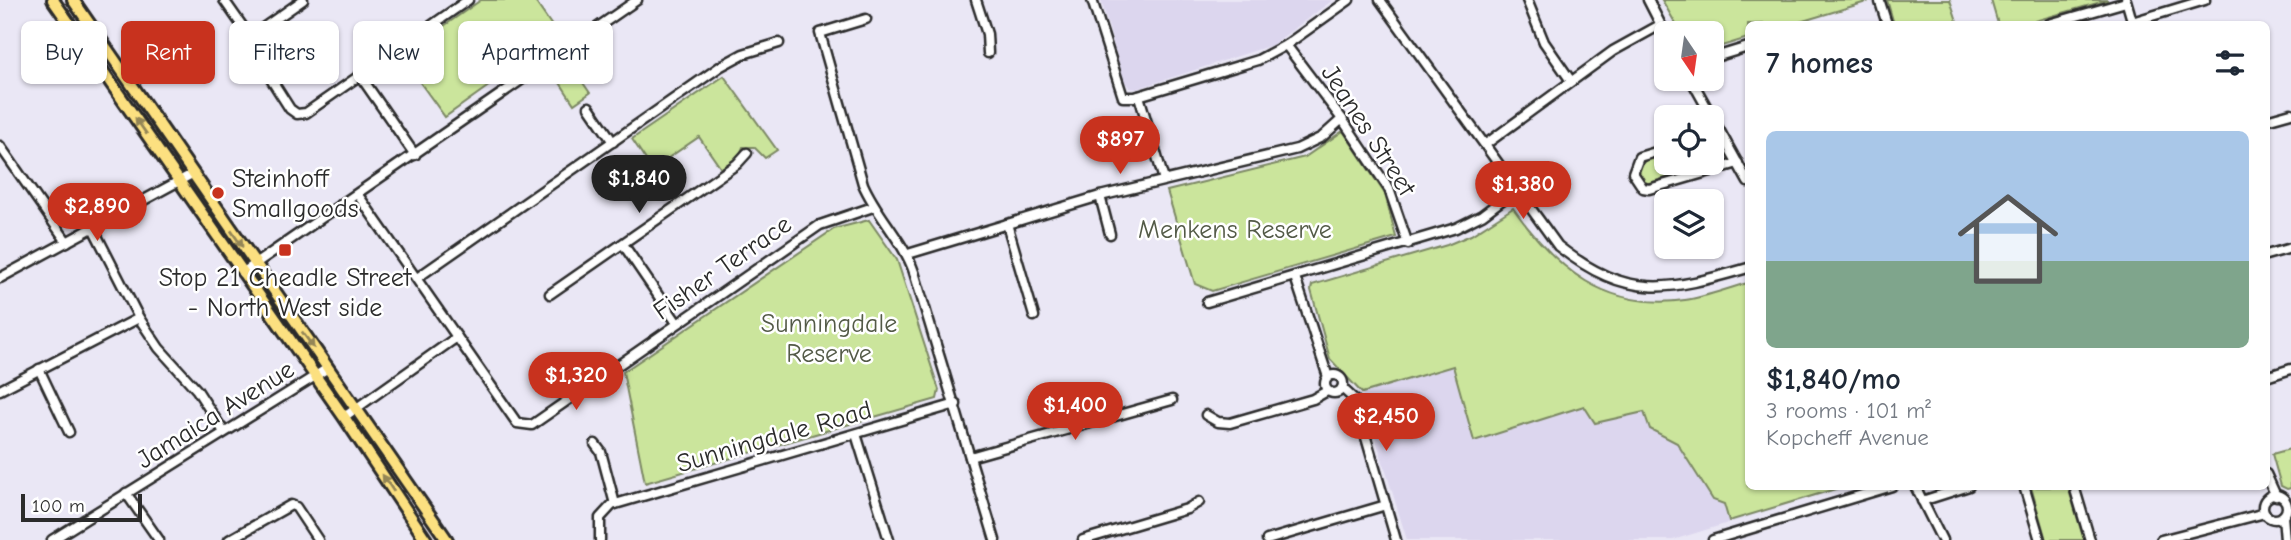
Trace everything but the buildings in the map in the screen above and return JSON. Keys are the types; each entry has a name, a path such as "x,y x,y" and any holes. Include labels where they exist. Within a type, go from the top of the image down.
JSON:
{"main road":[{"path":"53,0 344,416 426,540"},
{"path":"73,0 447,540"}],"street":[{"path":"224,0 239,21"},
{"path":"273,21 303,0"},
{"path":"439,21 468,0"},
{"path":"242,273 637,0"},
{"path":"976,0 987,34 988,53"},
{"path":"1092,0 1123,97 1139,96 1258,60 1286,45 1349,0"},
{"path":"1380,0 1558,246 1600,276 1644,286 1687,284 1745,269"},
{"path":"1527,0 1544,42 1571,81"},
{"path":"1648,0 1658,21"},
{"path":"2139,21 2205,0"},
{"path":"2059,21 2126,1 2132,21"},
{"path":"1880,2 1886,21"},
{"path":"866,19 820,33 863,184 873,207 908,254 956,404 995,540"},
{"path":"1486,144 1613,51 1654,28"},
{"path":"417,278 721,66 743,54 779,43"},
{"name":"Jeanes Street","path":"1286,45 1342,119 1396,202 1408,244"},
{"path":"1724,54 1745,48"},
{"path":"274,84 290,109 297,114 306,113 353,82"},
{"path":"365,84 415,155"},
{"path":"1139,96 1164,180"},
{"path":"589,107 612,142"},
{"path":"2270,119 2291,113"},
{"path":"908,254 1100,196 1297,149 1322,137 1342,119"},
{"path":"1724,136 1745,176"},
{"path":"0,146 67,242"},
{"path":"550,294 737,164 747,153"},
{"path":"1654,153 1639,157 1633,173 1643,188 1649,189 1697,175"},
{"path":"1724,167 1738,163"},
{"path":"0,278 192,174"},
{"path":"1207,302 1408,244 1469,222 1518,188"},
{"name":"Fisher Terrace","path":"358,195 517,423 524,426 532,425 820,225 873,207"},
{"path":"1100,196 1110,234"},
{"path":"1007,224 1034,316"},
{"path":"93,228 139,318 159,348 197,390 224,432"},
{"path":"623,244 677,323"},
{"path":"2270,254 2291,248"},
{"path":"1295,277 1321,366 1328,377"},
{"path":"0,390 139,318"},
{"path":"344,416 457,337"},
{"name":"Jamaica Avenue","path":"52,540 328,368"},
{"path":"39,369 69,432"},
{"path":"2270,376 2291,369"},
{"path":"1328,377 1340,378 1342,388 1355,400 1396,540"},
{"path":"1327,391 1325,382 1328,377"},
{"path":"1206,415 1218,422 1230,423 1313,398 1327,391 1336,393 1342,388"},
{"path":"970,457 1172,400"},
{"name":"Sunningdale Road","path":"600,540 600,518 605,510 615,504 956,404"},
{"path":"856,434 889,540"},
{"path":"595,444 601,452 615,504"},
{"path":"2270,485 2278,503 2284,540"},
{"path":"1713,540 1879,490"},
{"path":"1916,490 1942,540"},
{"path":"1922,501 1956,490"},
{"path":"2025,490 2040,540"},
{"path":"2075,490 2090,540"},
{"path":"126,493 159,540"},
{"path":"1088,539 1187,509 1199,502"},
{"path":"2161,540 2242,517 2278,503"},
{"path":"2278,503 2279,517"},
{"path":"229,540 291,505 296,507 318,540"},
{"path":"1267,540 1386,505"}],"shaded area":[{"path":"1101,0 1333,0 1272,45 1136,89 1130,88 1124,81"},
{"path":"1513,208 1554,259 1591,286 1621,297 1657,302 1687,300 1745,284 1745,490 1835,490 1673,540 1407,540 1362,393 1330,359 1311,290 1312,285 1447,245 1471,235"}],"green space":[{"path":"481,0 534,0 549,21 458,21 458,84 491,84 445,117 421,84 444,84 444,26"},
{"path":"1662,0 1873,0 1803,21 1745,21 1745,39 1724,45 1724,21 1674,21"},
{"path":"1887,0 1950,0 1957,21 1893,21"},
{"path":"1991,0 2108,0 2034,21 1997,21"},
{"path":"724,76 777,150 765,158 754,147 743,147 738,159 722,170 699,137 652,169 632,139"},
{"path":"561,84 584,84 590,93 574,104"},
{"name":"Menkens Reserve","path":"1343,131 1385,194 1396,237 1212,291 1195,284 1167,191 1305,157"},
{"path":"1654,158 1654,175 1675,175 1646,184 1637,170 1645,161"},
{"path":"1513,208 1529,230 1565,267 1607,292 1631,299 1657,302 1685,300 1745,284 1745,490 1832,490 1729,521 1724,504 1713,500 1677,443 1650,429 1644,412 1595,423 1584,406 1474,441 1453,366 1362,393 1330,359 1311,290 1312,285 1447,245 1471,235"},
{"name":"Sunningdale Reserve","path":"869,220 897,260 939,390 937,399 645,483 623,372 834,229"},
{"path":"2290,449 2291,488 2287,489 2281,486 2272,454"},
{"path":"2032,490 2069,490 2084,540 2046,540"}],"place":[{"name":"Steinhoff Smallgoods","path":"218,193"},
{"name":"Stop 21 Cheadle Street - North West side","path":"285,250"}]}
